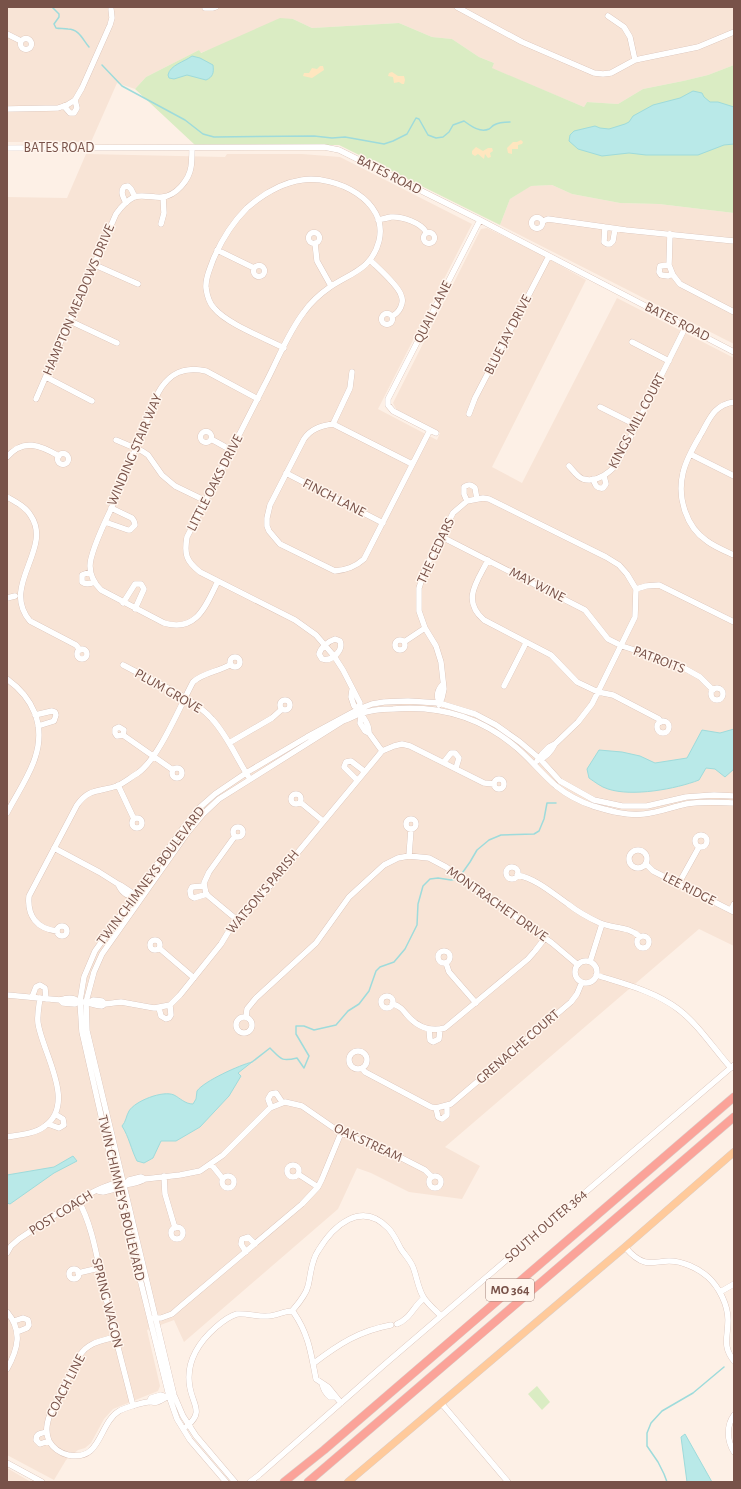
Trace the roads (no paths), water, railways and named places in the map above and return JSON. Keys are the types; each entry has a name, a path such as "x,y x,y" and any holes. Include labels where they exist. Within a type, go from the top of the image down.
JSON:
{"highway":[{"name":"MO 364","path":"284,1482 330,1445 734,1097"},
{"name":"MO 364","path":"308,1482 734,1117"}],"main road":[{"path":"348,1482 442,1404 734,1152"}],"street":[{"path":"7,109 51,109 64,106 74,100 82,88 110,25 113,8 107,10 104,7"},
{"path":"205,8 216,7"},
{"path":"457,7 522,42 594,73 603,74 611,73 635,60 698,47 734,32"},
{"path":"608,16 624,27 630,37 635,60"},
{"path":"7,34 21,41"},
{"path":"64,106 70,113 74,113 77,108 74,100"},
{"name":"BATES ROAD","path":"7,148 324,147 339,150 480,220 734,352"},
{"path":"126,203 122,190 124,187 128,186 135,197 163,197 176,191 185,181 191,167 192,148"},
{"name":"LITTLE OAKS DRIVE","path":"284,348 230,321 215,310 209,300 206,287 207,276 227,233 236,220 256,202 281,186 302,180 322,180 358,194 373,208 378,220 380,239 376,250 370,260 355,273 331,286 318,296 303,313 187,537 185,547 186,556 192,566 218,581 295,620 312,631 326,645 343,670 360,703 360,712 366,721 369,728 369,733 382,751"},
{"name":"HAMPTON MEADOWS DRIVE","path":"36,399 116,214 126,203 135,197"},
{"path":"161,224 164,213 163,197"},
{"path":"378,220 391,217 402,218 424,228 426,232"},
{"path":"543,221 548,219 615,229 734,241"},
{"name":"QUAIL LANE","path":"430,430 393,411 388,405 388,399 480,220"},
{"path":"605,227 603,238 604,242 607,244 610,244 613,241 615,229"},
{"path":"670,234 669,265 672,274 680,284 734,312"},
{"path":"315,243 317,261 331,286"},
{"path":"218,250 254,268"},
{"name":"BLUE JAY DRIVE","path":"469,414 479,391 549,256"},
{"path":"370,260 397,288 402,296 400,307 396,314 392,316"},
{"path":"95,265 138,284"},
{"path":"669,265 660,266 658,268 659,272 664,276 672,274"},
{"path":"70,321 117,343"},
{"name":"KINGS MILL COURT","path":"569,466 578,476 583,479 593,479 611,472 617,464 686,326"},
{"path":"632,342 669,361"},
{"name":"WINDING STAIR WAY","path":"218,581 201,614 184,625 171,625 135,609 101,590 90,572 91,559 162,386 173,375 191,368 206,371 258,399"},
{"path":"333,424 350,388 352,372"},
{"path":"46,377 92,401"},
{"path":"734,402 718,407 714,411 690,454 682,478 681,489 685,511 694,528 707,541 734,555"},
{"path":"600,408 636,425"},
{"path":"412,464 333,424 322,426 309,432 270,505 267,518 269,531 280,544 335,571 357,565 364,559 430,430 436,433"},
{"path":"211,439 231,450"},
{"path":"116,440 136,448 148,456 162,475 175,486 206,502"},
{"path":"7,457 16,448 30,445 45,448 58,456"},
{"path":"690,454 734,476"},
{"name":"FINCH LANE","path":"286,473 383,523"},
{"path":"593,479 596,487 599,489 603,488 606,484 604,476"},
{"path":"477,499 475,488 470,485 464,487 463,490 467,501 483,498 489,499 606,557 619,565 627,574 636,589 636,617 598,692 585,714 555,744 553,749 535,764"},
{"path":"7,498 20,504 27,510 32,517 35,533 34,541 16,585 16,604 24,616 76,645 80,650"},
{"name":"THE CEDARS","path":"438,709 444,689 441,662 438,652 425,628 419,610 419,588 425,569 453,513 467,501"},
{"path":"105,522 128,530 135,525 132,518 111,508"},
{"name":"MAY WINE","path":"442,537 585,610 608,639 622,646"},
{"path":"488,560 473,590 471,600 473,608 478,615 484,620 551,655 577,682 598,692 613,695 628,702 659,719 661,722"},
{"name":"WINDING STAIR WAY","path":"90,572 82,575 82,582 89,584 95,582"},
{"path":"124,603 133,586 135,584 141,584 144,589 135,609"},
{"path":"636,589 646,586 659,585 734,622"},
{"path":"7,598 15,596"},
{"path":"404,642 425,628"},
{"path":"335,640 340,641 341,645 340,649 334,656 324,660 319,654 321,649 326,645 335,640"},
{"path":"504,686 526,643"},
{"name":"PATROITS","path":"622,646 676,663 700,677 713,690"},
{"path":"57,931 45,929 34,920 30,912 28,902 30,893 77,805 82,798 90,793 118,785 139,772 153,756 193,682 202,675 220,670 231,664"},
{"name":"PLUM GROVE","path":"123,665 185,698 212,718 229,743 250,779"},
{"path":"7,679 18,687 31,703 38,726 39,742 35,759 7,813"},
{"name":"TWIN CHIMNEYS BOULEVARD","path":"235,1482 196,1436 177,1419 170,1396 155,1318 125,1184 87,1031 88,1002 94,972 102,954 139,901 203,814 219,799 372,704 408,701 439,702 475,714 496,725 520,742 540,759 560,781 594,800 622,806 647,806 686,797 707,795 734,796"},
{"name":"TWIN CHIMNEYS BOULEVARD","path":"155,1318 116,1186 82,1032 79,1001 84,977 94,950 198,810 215,794 307,737 360,712 408,707 438,709 472,720 493,731 516,747 556,786 592,806 622,813 643,814 694,803 714,801 734,803"},
{"path":"229,743 272,718 282,709"},
{"path":"35,715 52,711 56,715 54,721 38,726"},
{"path":"123,735 173,770"},
{"name":"WATSON'S PARISH","path":"43,998 60,1000 63,1003 76,1004 79,1001 102,1006 105,1004 121,1002 154,1008 170,1005 221,944 236,920 259,899 382,751 402,744 410,746 484,783 494,784"},
{"path":"444,762 451,753 455,753 459,758 456,768"},
{"path":"357,780 344,767 346,762 351,761 364,771"},
{"path":"118,785 134,819"},
{"path":"300,802 323,821"},
{"path":"409,856 411,829"},
{"path":"235,836 209,872 204,886 207,894 236,920"},
{"path":"679,883 699,847"},
{"path":"54,848 99,872 118,884 120,889 128,896 133,896 139,901"},
{"name":"MONTRACHET DRIVE","path":"246,1017 247,1009 256,998 316,943 349,897 384,865 398,858 409,856 429,858 443,865 545,938 578,965"},
{"name":"LEE RIDGE","path":"646,864 653,870 732,911"},
{"path":"517,875 533,880 575,909 602,924 631,930 640,937"},
{"path":"204,886 192,887 190,891 191,896 194,898 207,894"},
{"path":"732,911 734,904"},
{"path":"590,962 602,924"},
{"path":"392,1004 397,1005 410,1019 423,1028 444,1028 532,955 545,938"},
{"path":"159,948 194,978"},
{"path":"584,962 590,962 596,968 596,975 591,982 582,982 578,980 576,969 578,965 584,962"},
{"path":"446,963 449,972 476,1003"},
{"path":"596,975 647,992 678,1009 691,1021 732,1067"},
{"name":"GRENACHE COURT","path":"362,1068 365,1072 431,1107 436,1108 448,1105 454,1102 570,1002 577,994 582,982"},
{"path":"7,1137 40,1129 48,1124 55,1114 59,1099 48,1053 38,1023 45,988 40,985 36,987 32,998"},
{"path":"7,995 43,998"},
{"name":"WATSON'S PARISH","path":"159,1008 161,1016 166,1019 172,1015 170,1005"},
{"path":"429,1029 430,1040 433,1042 439,1039 440,1029"},
{"name":"SOUTH OUTER 364","path":"250,1482 732,1067"},
{"name":"OAK STREAM","path":"271,1107 268,1099 271,1094 276,1093 282,1102"},
{"name":"OAK STREAM","path":"116,1186 125,1184 129,1180 141,1177 145,1179 196,1172 211,1164 223,1155 262,1115 271,1107 282,1102 302,1106 341,1133 384,1149 426,1170 432,1177"},
{"name":"GRENACHE COURT","path":"436,1108 438,1117 442,1119 447,1115 448,1105"},
{"path":"48,1124 56,1128 62,1127 64,1122 63,1119 55,1114"},
{"path":"155,1318 161,1318 172,1314 173,1311 180,1307 302,1204 318,1187 341,1133"},
{"path":"211,1164 223,1179"},
{"path":"298,1174 318,1187"},
{"path":"164,1176 165,1194 175,1228"},
{"name":"POST COACH","path":"7,1252 19,1239 78,1200 98,1190 103,1192 115,1189 116,1186"},
{"name":"SPRING WAGON","path":"78,1200 84,1210 133,1406"},
{"path":"186,1427 194,1420 197,1413 190,1387 190,1373 196,1348 204,1338 226,1319 232,1316 245,1314 266,1317 292,1311 304,1296 308,1288 316,1252 337,1226 346,1220 358,1217 374,1219 382,1223 391,1232 414,1268 418,1286 424,1298 441,1316"},
{"path":"246,1252 241,1244 242,1239 248,1237 255,1244"},
{"path":"625,1247 630,1253 643,1262 650,1263 670,1261 690,1266 708,1277 720,1292 727,1315 726,1347 734,1361"},
{"path":"78,1273 99,1268"},
{"path":"720,1292 734,1284"},
{"path":"314,1363 339,1344 354,1336 404,1321 418,1302 424,1298"},
{"path":"292,1311 299,1320 305,1332 314,1363 316,1379 322,1383 322,1388 330,1397 335,1397 341,1403"},
{"path":"7,1312 14,1321 17,1332 16,1350 7,1369"},
{"path":"14,1321 26,1318 29,1322 27,1328 17,1332"},
{"name":"COACH LINE","path":"115,1337 92,1343 84,1349 50,1414 46,1424 47,1432 49,1441 57,1451 78,1456 88,1452 97,1444 110,1419 118,1411 149,1402 151,1398 161,1395 170,1396"},
{"path":"442,1404 508,1482"},
{"path":"734,1415 729,1427 728,1437 730,1447 734,1452"},
{"name":"TWIN CHIMNEYS BOULEVARD","path":"186,1427 190,1440 226,1482"},
{"name":"COACH LINE","path":"47,1432 39,1434 36,1437 36,1440 40,1444 49,1441"},
{"path":"7,1464 42,1482"}],"water":[{"path":"192,56 200,58 213,65 213,72 210,78 206,80 187,75 174,79 169,78 168,75 171,69"},
{"path":"693,91 702,93 710,102 718,102 734,107 734,144 724,145 698,155 646,155 629,153 602,156 578,149 569,141 570,135 574,131 595,126 609,129 625,124 629,122 633,116 653,105 680,98"},
{"path":"734,729 734,769 725,777 715,769 706,768 699,780 666,789 641,792 618,791 605,788 589,778 587,769 599,750 622,752 640,756 655,763 687,758 702,730 720,733"},
{"path":"252,1062 238,1073 241,1076 229,1096 200,1127 176,1141 161,1141 153,1158 144,1163 137,1161 122,1126 132,1107 150,1097 163,1094 174,1095 185,1102 193,1104 196,1099 197,1091 201,1087 214,1078 239,1066"},
{"path":"73,1156 77,1161 54,1173 10,1204 7,1203 7,1175 54,1167"},
{"path":"685,1434 712,1482 687,1482 681,1437"}],"waterway":[{"path":"52,7 59,14 59,17 54,24 56,28 72,29 80,35 89,47"},
{"path":"102,65 122,86 185,120 203,134 214,137 345,137 384,144 407,134 416,118 419,119 428,135 436,138 443,137 449,132 453,125 464,121 482,130 489,129 498,123 510,122"},
{"path":"252,1062 270,1048 282,1059 288,1060 297,1058 304,1068 309,1056 296,1034 296,1026 304,1026 314,1030 336,1025 348,1011 359,1004 369,991 376,971 380,967 394,962 405,949 417,925 418,904 423,886 430,879 458,879 477,850 489,840 501,835 534,834 539,831 544,819 547,803 556,803"},
{"path":"667,1482 658,1462 647,1446 647,1433 651,1423 662,1411 693,1393 724,1367"}]}
